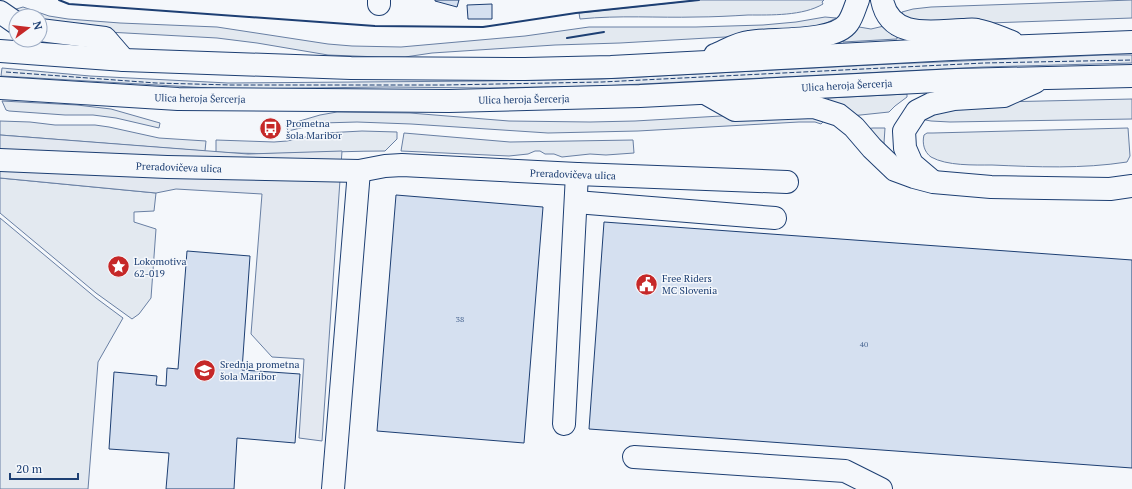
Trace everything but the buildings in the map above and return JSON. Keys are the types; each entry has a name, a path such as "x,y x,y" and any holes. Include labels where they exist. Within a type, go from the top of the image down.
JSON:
{"main road":[{"path":"696,62 748,42 805,38 835,32 843,28 848,23 858,0"},
{"path":"882,0 888,15 895,24 902,28 912,31 977,30 1025,46"},
{"path":"48,31 105,38 124,60"},
{"path":"0,51 124,60 352,68 450,69 611,67 1132,42"},
{"name":"Ulica heroja Šercerja","path":"0,88 178,99 520,100 705,93 850,84 1047,77 1132,76"},
{"path":"933,182 912,164 905,148 904,131 917,111 931,104 954,99 1004,96 1047,77"},
{"path":"705,93 735,110 814,108 839,115 854,127 872,148 895,170 933,182 991,187 1110,189 1132,186"},
{"name":"Preradovičeva ulica","path":"0,160 168,167 359,171 385,166 402,165 577,174 787,182"},
{"path":"333,489 359,171"},
{"path":"564,424 577,174"},
{"path":"576,202 776,218"},
{"path":"634,457 845,471 881,489"}],"shaded area":[{"path":"699,0 824,0 822,2 823,4 806,11 777,15 609,17 580,19 579,13"},
{"path":"1132,0 1132,18 922,25 902,15 902,12 931,7"},
{"path":"48,16 68,19 120,23 217,27 328,44 401,47 525,36 589,27 696,27 763,25 796,22 825,17 836,18 817,28 778,34 620,43 555,45 432,53 405,57 328,55 217,38 71,30 48,26"},
{"path":"884,26 891,34 897,36 897,39 843,42 842,38 859,27 871,29"},
{"path":"1104,55 1132,55 1132,63 983,67 602,86 486,88 385,87 227,89 1,76 2,68 90,76 228,83 601,79"},
{"path":"907,94 907,97 889,112 851,116 828,102 828,98"},
{"path":"1132,99 1132,119 950,122 920,119 925,114 999,102"},
{"path":"2,101 77,105 111,109 160,123 159,128 116,118 93,115 65,115 9,111 6,110"},
{"path":"337,112 410,113 509,121 590,122 635,121 790,112 825,120 821,124 815,122 799,122 638,131 548,133 357,122 322,123 288,131 286,125 320,115"},
{"path":"0,121 55,125 95,125 159,138 206,141 205,151 0,135"},
{"path":"885,128 884,143 887,153 864,129"},
{"path":"1128,128 1130,156 1127,162 1093,166 1043,167 969,165 945,162 931,157 925,150 923,141 924,135 927,133"},
{"path":"362,131 397,132 397,139 385,151 279,153 216,152 216,140 274,142 287,141 325,133"},
{"path":"404,133 510,142 633,140 634,153 606,155 590,154 562,157 554,154 545,154 540,151 509,156 401,151"},
{"path":"0,135 248,154 342,151 322,441 299,438 304,359 272,357 251,334 262,194 176,189 156,193 0,178"},
{"path":"0,178 156,193 154,211 134,212 134,222 156,229 151,298 139,314 132,319 96,293 0,213"},
{"path":"0,218 96,298 123,318 98,362 88,489 0,489"}],"fence":[{"path":"6,72 156,83 230,85 445,85 602,82 984,63 1132,60"}],"wall":[{"path":"59,0 69,4 375,26 483,27 576,13 699,0"},
{"path":"567,38 604,32"}],"place":[{"name":"Prometna šola Maribor","path":"271,129"},
{"name":"Lokomotiva 62-019","path":"118,267"},
{"name":"Free Riders MC Slovenia","path":"647,284"},
{"name":"Srednja prometna šola Maribor","path":"205,370"}]}
